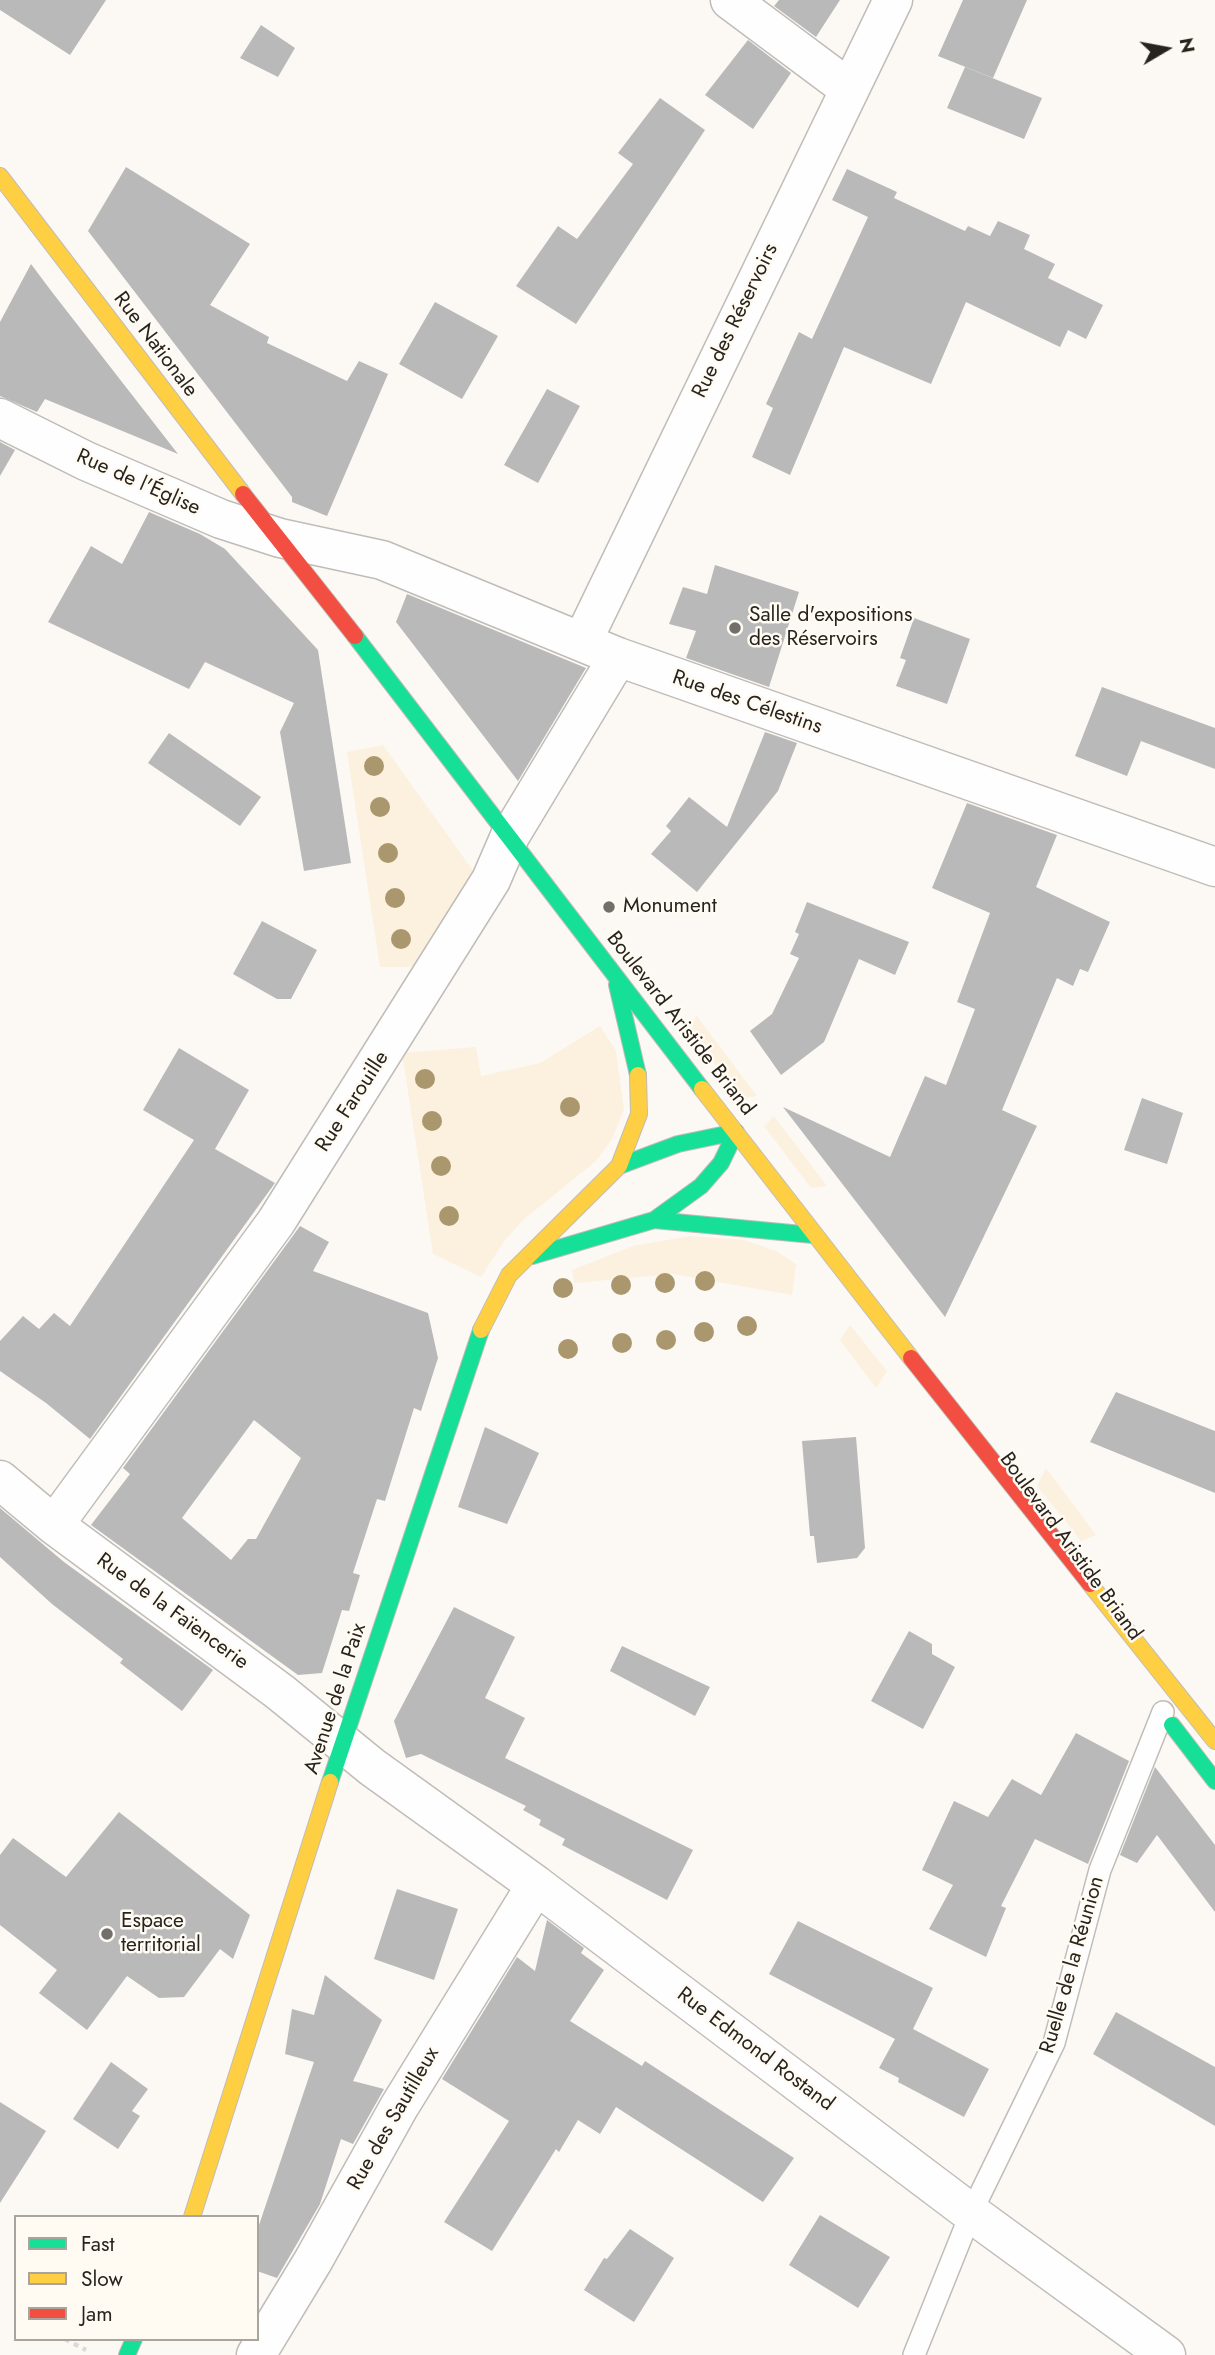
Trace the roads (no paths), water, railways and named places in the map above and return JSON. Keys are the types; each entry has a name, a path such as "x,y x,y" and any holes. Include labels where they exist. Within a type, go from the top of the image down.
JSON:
{"main road":[{"name":"Rue Nationale","path":"0,176 187,422 280,538"},
{"name":"Boulevard Aristide Briand","path":"280,538 892,1337 1215,1741"},
{"name":"Avenue de la Paix","path":"193,2215 206,2165 444,1430 476,1340 509,1275 619,1166 639,1114 640,1083 614,973"},
{"name":"Avenue de la Paix","path":"619,1166 678,1144 736,1132"},
{"path":"527,1258 654,1220 701,1186 721,1164 736,1132"},
{"path":"654,1220 813,1235"},
{"name":"Boulevard Aristide Briand","path":"892,1337 1086,1605"},
{"path":"1156,1704 1215,1780"},
{"name":"Avenue de la Paix","path":"186,2215 206,2165"}],"street":[{"path":"730,0 848,88"},
{"name":"Rue des Réservoirs","path":"582,642 848,88 893,0"},
{"name":"Rue de l'Église","path":"0,418 98,467 221,519 280,538"},
{"name":"Rue des Célestins","path":"280,538 382,560 618,657 1215,867"},
{"name":"Rue Farouille","path":"54,1525 276,1222 484,892 510,836 618,657"},
{"name":"Rue de la Faïencerie","path":"0,1480 54,1525 280,1692 344,1744"},
{"name":"Rue Edmond Rostand","path":"344,1744 971,2213 1166,2355"},
{"name":"Rue des Sautilleux","path":"256,2355 313,2261 399,2107 536,1885"}],"lane":[{"name":"Ruelle de la Réunion","path":"914,2355 971,2213 1054,2043 1100,1870 1156,1704"}],"place":[{"name":"Salle d'expositions des Réservoirs","path":"735,628"},
{"name":"Monument","path":"609,907"},
{"name":"Espace territorial","path":"107,1934"}]}
